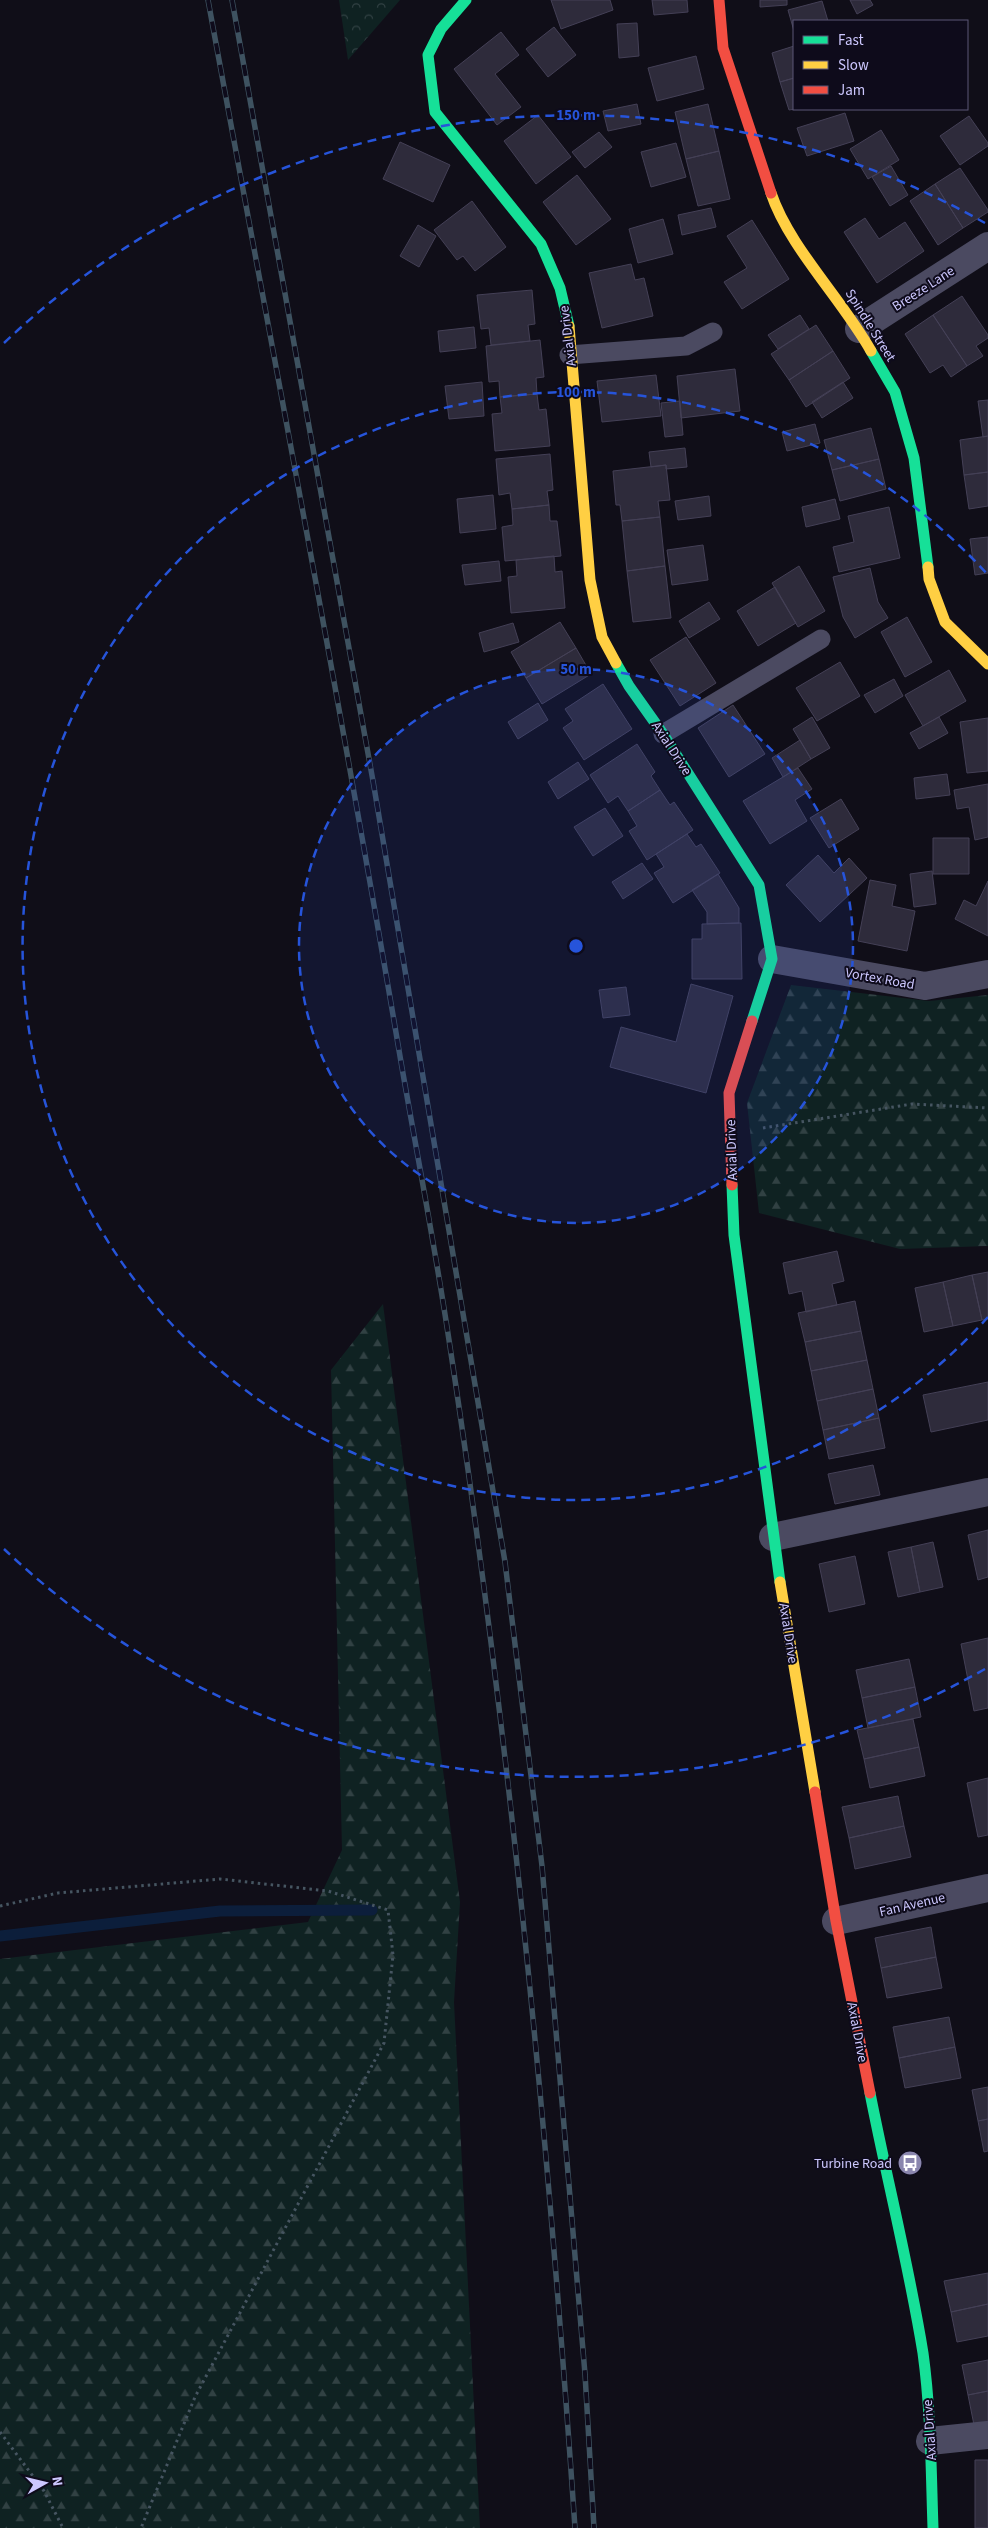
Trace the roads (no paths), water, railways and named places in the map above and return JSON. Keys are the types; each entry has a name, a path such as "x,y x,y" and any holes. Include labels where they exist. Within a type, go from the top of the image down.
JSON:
{"street":[{"name":"Axial Drive","path":"466,0 441,29 428,55 435,112 540,244 560,288 568,319 569,355 590,580 602,637 629,686 663,734 759,885 772,959 730,1092 734,1235 773,1537 836,1922 875,2118 909,2270 923,2356 930,2441 933,2528"},
{"name":"Spindle Street","path":"719,0 723,48 780,217 859,329 895,392 914,458 929,579 945,622 988,664"},
{"name":"Breeze Lane","path":"859,329 988,246"},
{"name":"Vortex Road","path":"772,959 925,986 988,974"},
{"path":"773,1537 988,1492"},
{"name":"Fan Avenue","path":"836,1922 988,1888"},
{"path":"930,2441 988,2435"}],"lane":[{"path":"569,355 686,346 713,332"},
{"path":"663,734 821,639"}],"waterway":[{"path":"0,1936 220,1911 372,1910"}],"railway":[{"path":"208,0 331,663 438,1270 471,1488 508,1784 539,2081 575,2528"},
{"path":"232,0 373,781 505,1562 542,1866 585,2374 594,2528"}],"place":[{"name":"Turbine Road","path":"910,2163"}]}
